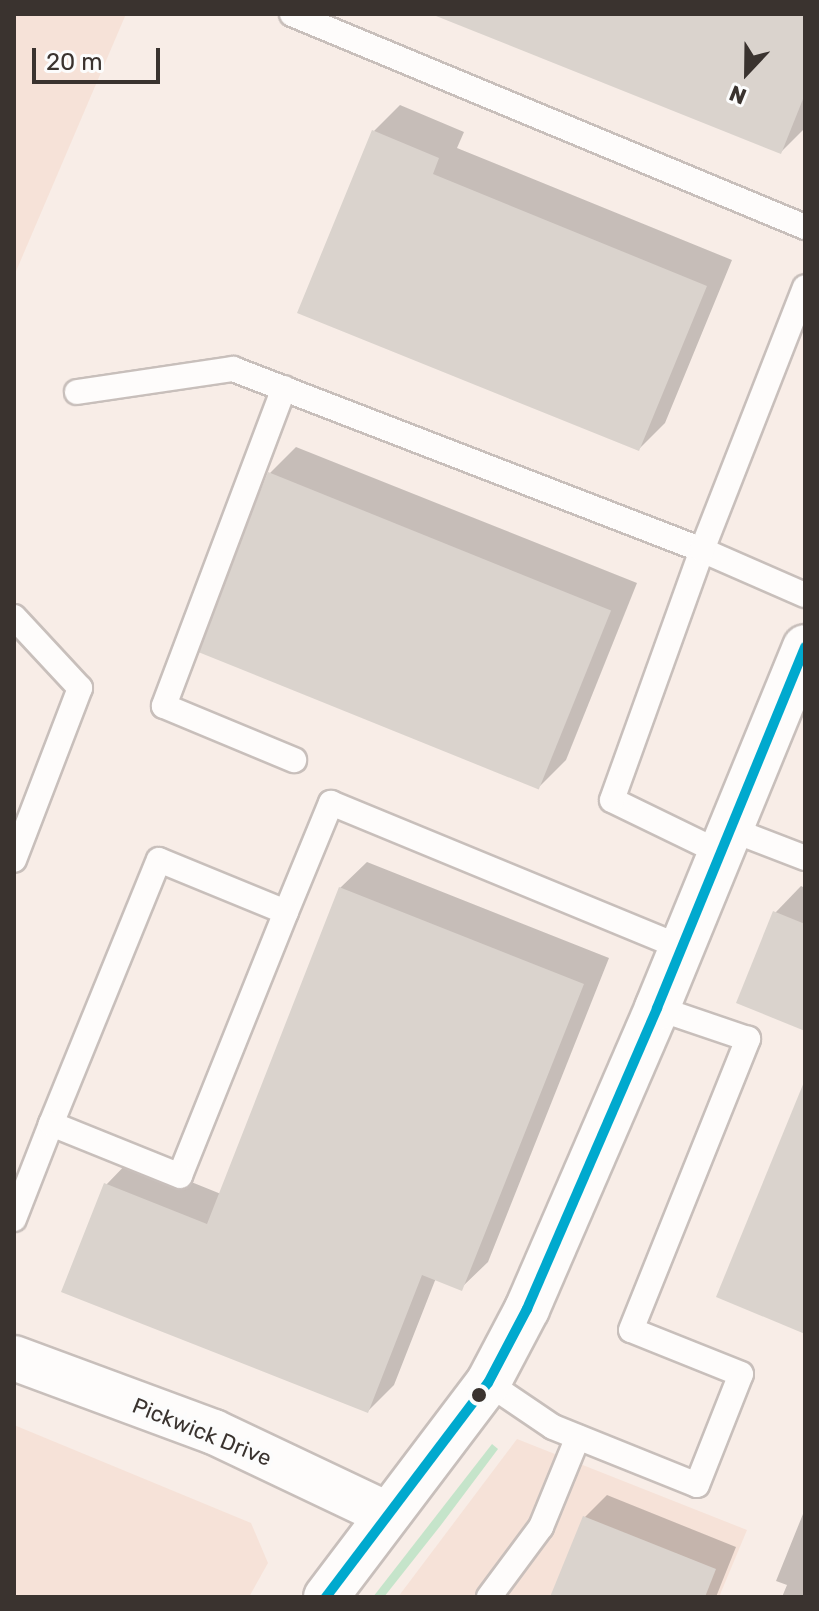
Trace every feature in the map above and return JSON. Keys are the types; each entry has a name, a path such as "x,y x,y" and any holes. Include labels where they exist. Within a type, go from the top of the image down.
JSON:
{"street":[{"path":"326,1597 488,1383 527,1309 657,1008 805,647"},
{"name":"Pickwick Drive","path":"14,1358 214,1432 387,1514"}],"lane":[{"path":"292,14 805,227"},
{"path":"805,287 702,550 612,800 725,841 805,858"},
{"path":"77,392 233,369 702,550 805,595"},
{"path":"284,388 164,706 294,760"},
{"path":"14,617 80,688 14,860"},
{"path":"51,1124 180,1176 331,803 681,947"},
{"path":"14,1219 159,860 286,912"},
{"path":"488,1383 553,1427 697,1485 741,1374 631,1330 748,1039 657,1008"},
{"path":"489,1597 541,1527 578,1437"}],"shaded area":[{"path":"14,14 126,14 14,276"},
{"path":"14,1425 251,1523 268,1563 249,1597 14,1597"},
{"path":"517,1439 747,1530 719,1597 398,1597"}],"green space":[{"path":"492,1444 498,1449 441,1525 384,1597 373,1597"}],"building":[{"path":"431,14 805,14 805,94 781,154"},
{"path":"372,130 439,158 433,174 707,286 639,451 297,313"},
{"path":"268,472 611,611 539,790 196,651"},
{"path":"339,887 584,984 462,1291 422,1275 368,1413 61,1292 104,1183 207,1224"},
{"path":"773,911 805,924 805,1031 736,1003"},
{"path":"805,1083 805,1334 716,1297"},
{"path":"583,1516 716,1569 705,1597 550,1597"}],"transit line":[{"path":"326,1597 488,1383 527,1309 657,1008 805,647"}]}
